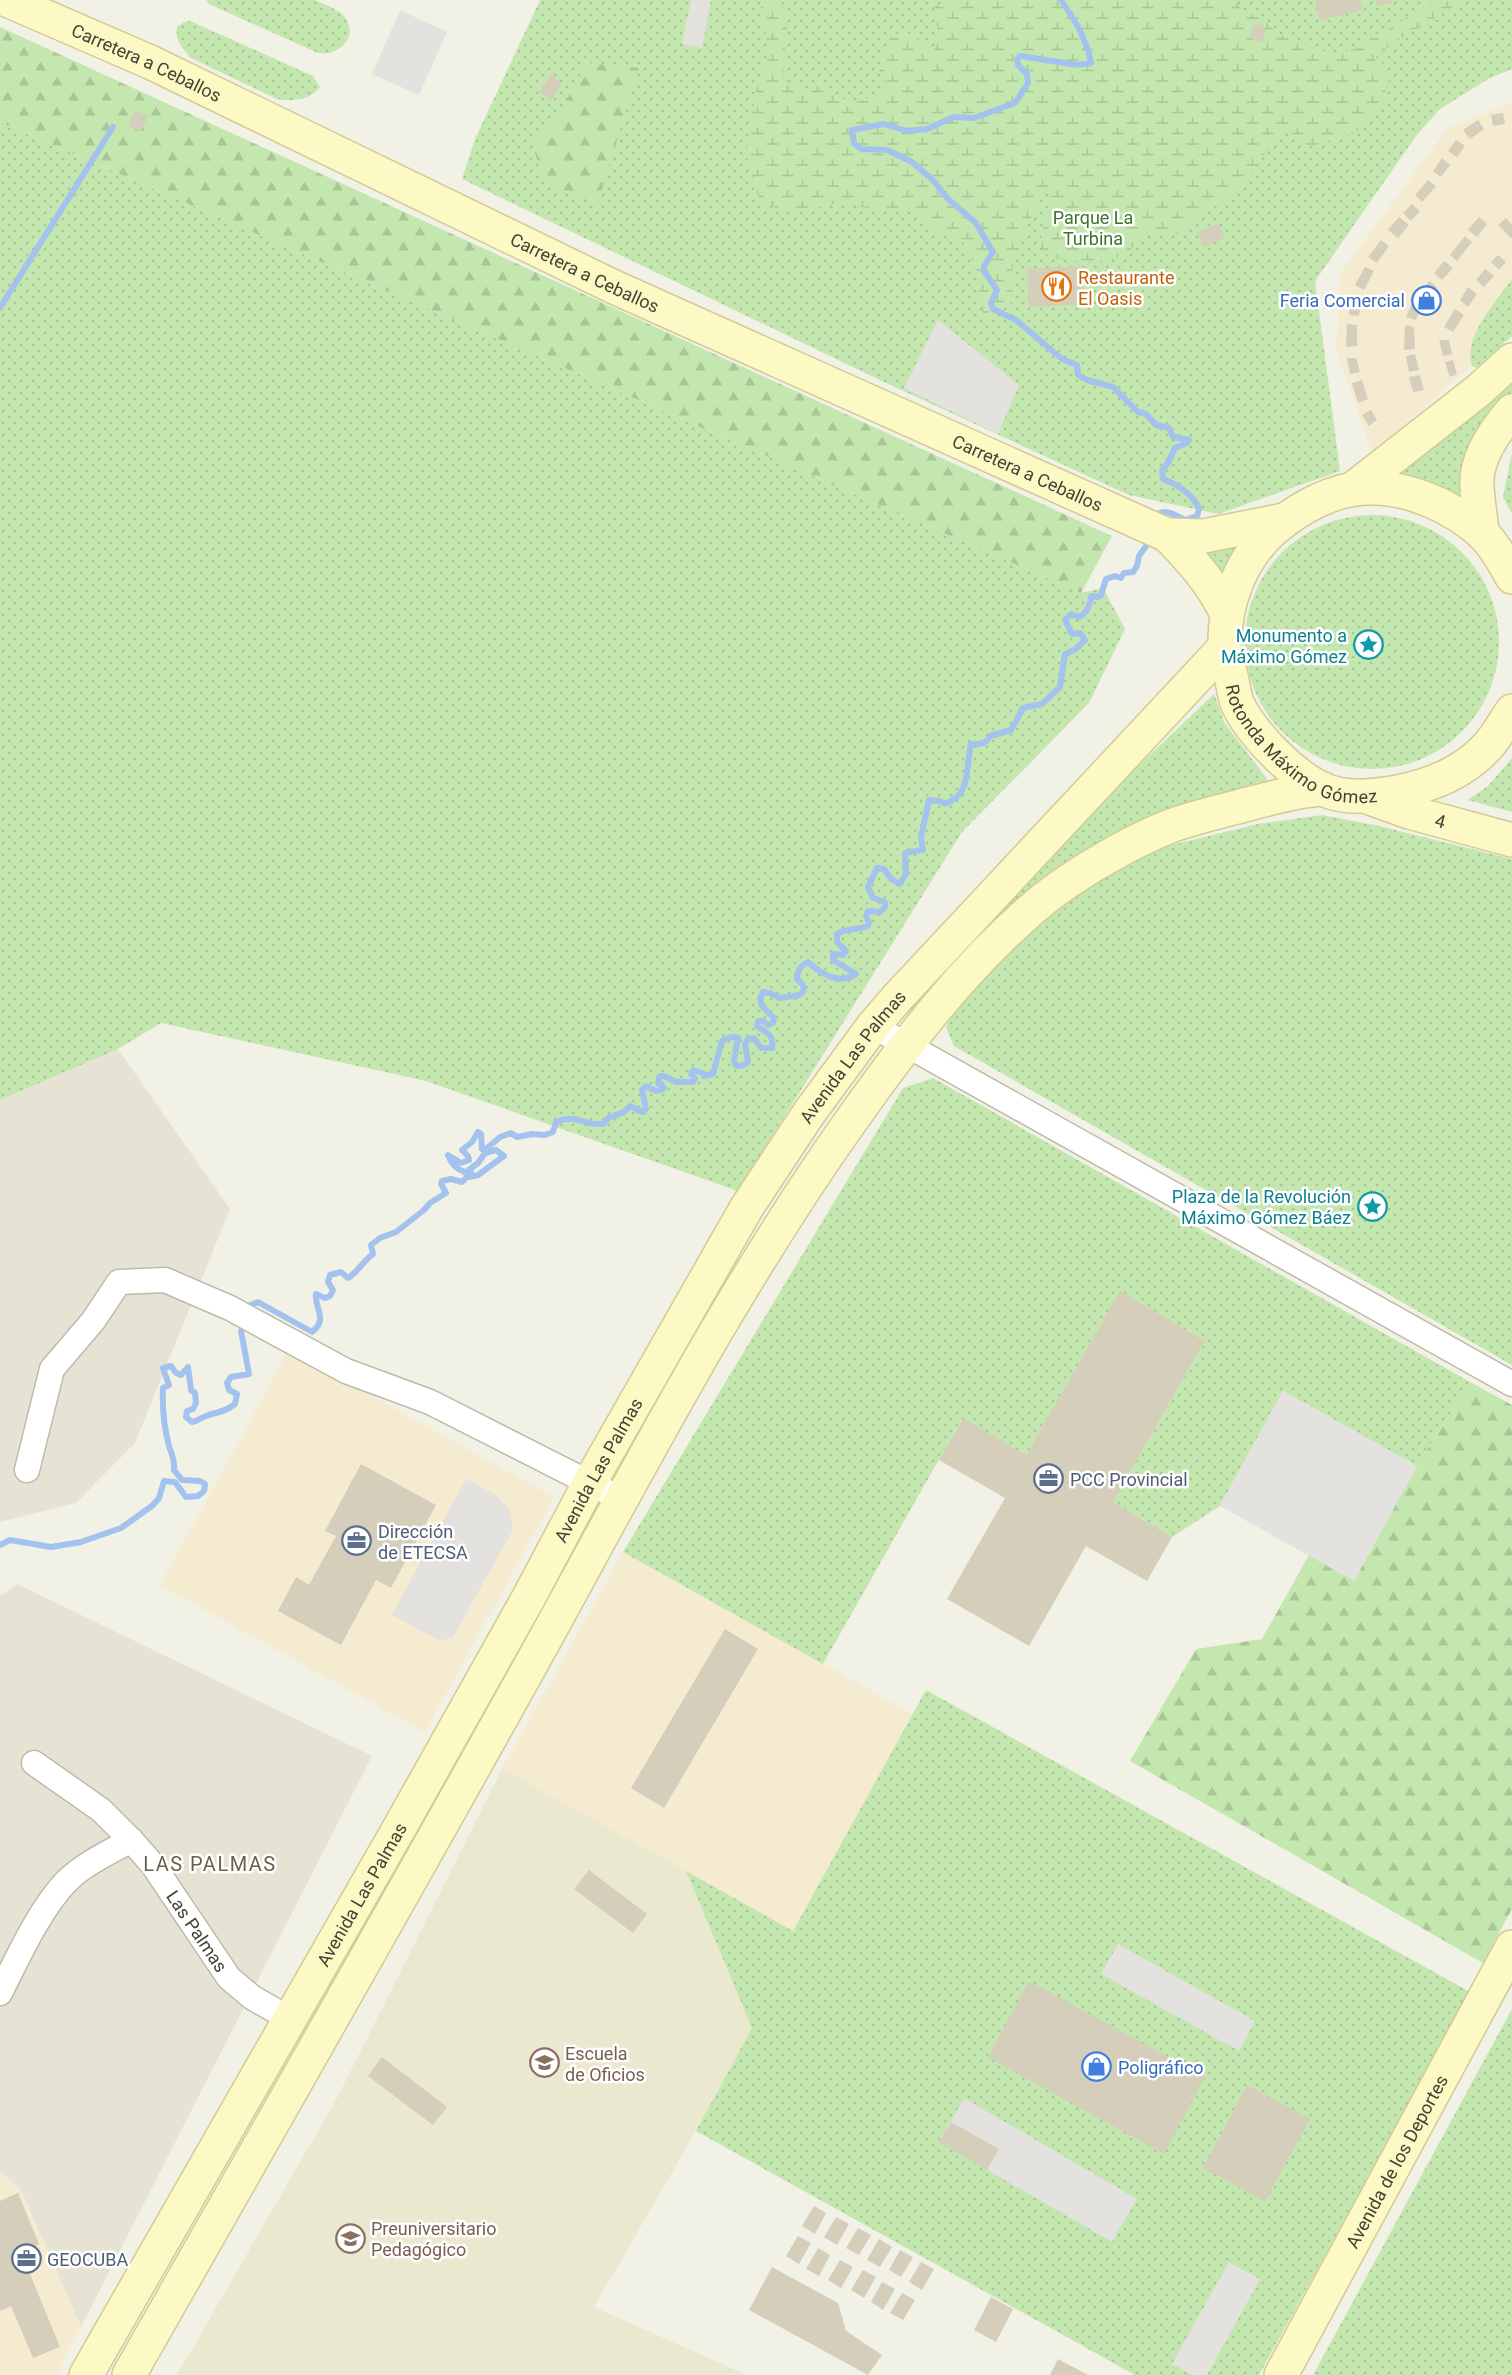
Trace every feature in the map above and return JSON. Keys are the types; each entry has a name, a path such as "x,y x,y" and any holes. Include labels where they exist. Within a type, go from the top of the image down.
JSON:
{"street":[{"name":"Carretera a Ceballos","path":"7,0 150,62 614,287 1167,535 1195,563 1216,592 1227,614"},
{"path":"1354,488 1479,390 1512,360"},
{"path":"1482,533 1478,477 1485,449 1498,427 1512,411"},
{"name":"Rotonda Máximo Gómez","path":"1512,577 1482,533 1451,510 1415,495 1384,487 1354,488 1305,507 1284,520 1254,551 1237,581 1227,614 1225,647 1237,702 1269,749 1292,769 1323,789 1368,797 1423,787 1460,769 1491,743 1512,711"},
{"name":"Carretera a Ceballos","path":"1167,535 1204,536 1284,520"},
{"name":"Avenida Las Palmas","path":"86,2375 401,1825 529,1597 590,1482 747,1207 809,1113 873,1026 1225,647"},
{"name":"Avenida Las Palmas","path":"129,2375 432,1842 621,1499 779,1225 828,1151 906,1043 995,943 1036,905 1076,876 1172,826 1305,790 1323,789"},
{"name":"4","path":"1368,797 1409,812 1512,840"},
{"path":"873,1026 1512,1384"},
{"path":"27,1470 52,1369 93,1321 119,1282 165,1280 230,1308 345,1371 430,1402 621,1499"},
{"name":"Las Palmas","path":"34,1763 101,1810 131,1839 164,1879 206,1947 229,1978 253,1998 290,2019"},
{"path":"401,1825 432,1842"},
{"path":"0,1993 53,1897 69,1879 131,1839"},
{"name":"Avenida de los Deportes","path":"1281,2375 1512,1947"},
{"path":"150,2263 183,2281"}],"shaded area":[{"path":"691,0 711,0 702,48 682,44"},
{"path":"400,10 447,32 419,95 372,74"},
{"name":"Feria Comercial","path":"1512,102 1512,328 1373,454 1336,351 1341,272 1447,129"},
{"path":"938,320 1019,385 998,434 904,388"},
{"path":"118,1049 230,1209 135,1443 76,1503 0,1522 0,1100"},
{"name":"Dirección de ETECSA","path":"289,1350 554,1497 425,1732 160,1585"},
{"path":"1283,1391 1417,1466 1354,1581 1220,1506"},
{"path":"466,1479 496,1495 509,1509 513,1530 453,1637 440,1641 392,1615"},
{"path":"623,1552 913,1714 793,1931 502,1769"},
{"path":"17,1584 372,1756 81,2327 21,2190 0,2171 0,1596"},
{"name":"Escuela de Oficios","path":"502,1769 686,1871 752,2028 696,2131 594,2307 747,2375 177,2375 337,2098"},
{"path":"1118,1944 1255,2021 1239,2051 1101,1974"},
{"path":"964,2098 1137,2199 1112,2242 939,2142"},
{"name":"GEOCUBA","path":"0,2171 21,2190 81,2327 57,2375 0,2375"},
{"path":"1229,2262 1260,2279 1207,2375 1192,2375 1172,2364"}],"green space":[{"path":"206,0 314,0 334,8 343,15 348,22 349,37 340,48 318,53 209,4"},
{"name":"Parque La Turbina","path":"540,0 1512,0 1512,69 1488,79 1440,109 1416,136 1315,281 1340,471 1218,514 1129,495 884,382 462,179 475,139"},
{"path":"760,0 781,0 787,27 783,80 802,89 820,85 840,97 854,101 869,98 890,89 879,73 887,45 895,35 912,33 933,52 938,32 934,7 947,0 1236,0 1239,7 1263,19 1278,34 1333,55 1357,48 1435,0 1465,0 1397,40 1374,59 1389,80 1383,102 1355,133 1305,148 1285,126 1235,194 1204,213 1179,234 1162,236 1148,232 1124,255 1108,260 1087,262 1049,256 1040,245 1049,191 1043,193 1013,256 1011,303 984,321 975,268 965,244 954,236 933,232 915,212 893,212 838,203 787,214 759,199 746,154 756,90 769,53"},
{"path":"190,21 313,76 320,87 306,97 295,100 277,99 191,58 177,36 177,27"},
{"path":"0,27 1112,536 1081,593 0,122"},
{"path":"586,63 639,68 598,202 546,186 530,138 561,111"},
{"path":"0,122 1081,593 1103,588 1125,629 1089,703 962,832 738,1191 426,1081 161,1023 118,1049 0,1100"},
{"path":"1512,279 1512,336 1476,368 1472,366 1470,355 1476,331"},
{"path":"1512,379 1512,393 1486,426 1464,486 1458,495 1434,484 1395,478 1468,421"},
{"path":"1512,453 1512,514 1503,497"},
{"path":"1372,515 1397,518 1421,525 1432,530 1462,552 1484,582 1489,593 1496,617 1499,642 1496,667 1489,691 1484,702 1462,732 1432,754 1421,759 1397,766 1372,769 1347,766 1323,759 1312,754 1282,732 1260,702 1255,691 1248,667 1245,642 1248,617 1255,593 1260,582 1282,552 1312,530 1323,525 1347,518"},
{"path":"1241,543 1223,582 1188,544"},
{"path":"1214,694 1224,722 1267,779 1265,787 1168,815 914,1015 907,1010 1014,884"},
{"path":"1512,758 1512,812 1468,800 1488,786"},
{"name":"Plaza de la Revolución Máximo Gómez Báez","path":"1322,815 1379,826 1512,859 1512,1365 954,1046 946,1027 960,1000 993,960 1094,878 1167,846 1258,824"},
{"name":"PCC Provincial","path":"933,1078 1470,1382 1417,1466 1283,1391 1220,1506 1172,1537 1113,1502 1205,1341 1120,1292 1026,1455 962,1419 823,1664 623,1552 903,1088"},
{"path":"1470,1382 1512,1405 1512,1909 1483,1963 1130,1761 1196,1649 1262,1639 1309,1555 1354,1580 1417,1466"},
{"path":"926,1690 1470,1992 1259,2375 1135,2375 696,2131 752,2028 686,1871 793,1931"},
{"path":"1512,2009 1512,2375 1313,2375"}],"building":[{"path":"1315,0 1360,0 1363,10 1320,20"},
{"path":"1376,0 1391,0 1392,3 1377,6"},
{"path":"1261,24 1266,30 1263,41 1255,42 1250,35 1253,25"},
{"path":"551,75 562,83 551,100 539,92"},
{"path":"135,111 148,116 141,131 128,126"},
{"path":"1503,113 1505,124 1493,126 1491,115"},
{"path":"1478,120 1484,129 1470,139 1463,130"},
{"path":"1456,140 1465,146 1457,157 1448,151"},
{"path":"1442,158 1450,165 1441,177 1433,171"},
{"path":"1428,180 1436,186 1422,202 1415,195"},
{"path":"1412,204 1420,211 1411,221 1403,213"},
{"path":"1399,217 1409,225 1398,238 1388,230"},
{"path":"1479,217 1487,224 1477,237 1468,230"},
{"path":"1506,218 1512,225 1512,239 1498,225"},
{"path":"1218,223 1225,238 1204,247 1197,233"},
{"path":"1465,236 1472,242 1457,261 1450,255"},
{"path":"1381,240 1389,246 1377,263 1368,257"},
{"path":"1498,255 1506,262 1499,270 1491,262"},
{"path":"1444,261 1453,268 1442,280 1434,273"},
{"path":"1083,266 1085,304 1029,307 1027,269"},
{"path":"1365,267 1374,271 1364,290 1355,285"},
{"path":"1485,269 1494,276 1484,287 1476,280"},
{"path":"1429,281 1437,287 1423,305 1416,298"},
{"path":"1468,287 1477,294 1468,307 1460,300"},
{"path":"1351,297 1361,298 1359,316 1349,315"},
{"path":"1411,305 1420,310 1416,320 1406,317"},
{"path":"1455,309 1464,315 1453,332 1444,327"},
{"path":"1347,324 1357,325 1357,346 1346,347"},
{"path":"1405,325 1414,327 1415,349 1404,350"},
{"path":"1439,340 1449,340 1452,354 1443,356"},
{"path":"1415,354 1419,370 1409,372 1406,356"},
{"path":"1347,358 1356,358 1360,372 1350,374"},
{"path":"1453,360 1457,374 1450,377 1445,362"},
{"path":"1420,375 1424,390 1413,392 1409,377"},
{"path":"1362,380 1368,399 1358,403 1352,383"},
{"path":"1371,410 1377,420 1369,426 1362,415"},
{"name":"PCC Provincial","path":"1120,1291 1205,1341 1113,1502 1172,1537 1147,1581 1086,1546 1029,1646 947,1599 1005,1498 939,1460 963,1418 1026,1455"},
{"path":"361,1464 436,1505 391,1588 376,1580 341,1645 278,1611 296,1577 309,1585 336,1536 325,1531"},
{"path":"725,1629 758,1649 664,1808 631,1788"},
{"path":"589,1870 647,1914 633,1933 574,1889"},
{"name":"Poligráfico","path":"1029,1981 1205,2077 1164,2154 988,2057"},
{"path":"382,2057 447,2107 433,2125 368,2076"},
{"path":"1247,2085 1310,2119 1265,2201 1203,2168"},
{"path":"951,2122 999,2149 987,2170 939,2142"},
{"path":"18,2193 39,2244 21,2252 60,2347 33,2358 11,2306 0,2311 0,2201"},
{"path":"814,2206 826,2213 815,2234 802,2226"},
{"path":"836,2217 849,2224 837,2245 824,2237"},
{"path":"858,2228 871,2235 859,2255 846,2248"},
{"path":"798,2236 811,2243 799,2264 786,2256"},
{"path":"879,2239 892,2247 880,2267 867,2260"},
{"path":"818,2248 830,2255 819,2276 806,2269"},
{"path":"900,2250 913,2257 901,2277 889,2270"},
{"path":"840,2260 853,2267 841,2288 828,2280"},
{"path":"921,2262 934,2269 922,2290 909,2282"},
{"path":"772,2267 838,2303 846,2331 882,2355 868,2375 749,2310"},
{"path":"863,2270 876,2277 864,2298 851,2290"},
{"path":"882,2282 895,2289 883,2310 871,2302"},
{"path":"902,2293 915,2300 903,2320 890,2313"},
{"path":"991,2297 1013,2309 996,2342 974,2330"},
{"path":"1058,2359 1088,2375 1050,2375"}],"waterway":[{"path":"1061,0 1079,28 1091,63 1078,65 1020,56 1017,59 1018,65 1027,74 1028,83 1015,103 974,118 954,117 927,129 907,131 884,124 852,130 854,143 861,149 887,150 912,162 934,181 948,199 976,223 993,252 984,266 984,271 997,290 991,303 993,309 1016,320 1062,359 1077,365 1078,375 1087,380 1113,387 1138,412 1146,414 1156,425 1169,428 1173,437 1189,440 1175,448 1162,470 1163,479 1179,487 1197,504 1199,509 1197,516 1185,520 1165,512 1154,518"},
{"path":"0,308 113,127"},
{"path":"247,1310 248,1306 258,1302 312,1332 320,1322 316,1294 325,1298 330,1296 333,1290 328,1282 330,1275 341,1272 348,1278 352,1276 373,1254 371,1245 380,1238 396,1232 430,1203 446,1193 441,1184 442,1181 451,1179 462,1182 471,1173 457,1168 448,1155 461,1163 469,1160 462,1150 472,1142 478,1132 481,1134 482,1149 486,1149 500,1137 511,1133 517,1137 532,1134 545,1135 553,1132 556,1122 563,1119 575,1119 592,1124 605,1123 608,1118 624,1112 630,1106 642,1112 646,1109 642,1090 646,1086 656,1091 663,1089 658,1083 660,1076 676,1082 693,1082 695,1079 691,1074 693,1070 703,1073 704,1076 713,1074 722,1041 731,1037 738,1038 734,1060 736,1066 748,1062 745,1044 748,1039 754,1038 761,1048 772,1048 771,1037 757,1026 758,1021 763,1021 768,1025 773,1023 774,1018 762,1006 760,999 763,992 779,998 800,995 804,990 803,985 797,979 798,973 801,967 808,962 830,977 843,978 856,974 833,960 833,954 843,955 846,951 837,942 837,934 868,926 866,916 868,911 880,912 885,907 885,902 873,898 868,887 877,868 884,869 891,879 900,884 906,874 905,853 923,850 921,837 929,800 946,804 957,797 964,786 971,744 982,743 990,736 1011,730 1023,708 1042,704 1060,687 1065,654 1076,649 1085,640 1080,633 1072,634 1065,620 1071,614 1079,617 1085,613 1092,596 1101,595 1106,579 1115,576 1121,578 1124,573 1133,572 1139,556 1151,539"},
{"path":"465,1173 478,1163 485,1153 496,1150 504,1156 478,1175 469,1177"},
{"path":"0,1545 10,1540 51,1547 81,1542 121,1528 152,1506 159,1498 164,1481 175,1482 186,1497 198,1496 204,1491 205,1484 200,1481 182,1480 174,1470 174,1460 167,1439 164,1417 163,1388 169,1385 163,1368 171,1366 176,1373 181,1375 188,1367 191,1390 195,1393 196,1403 193,1409 187,1411 186,1417 192,1422 227,1409 235,1404 237,1394 229,1390 227,1383 231,1377 249,1374 241,1331 244,1323"}],"place":[{"name":"Restaurante El Oasis","path":"1057,287"},
{"name":"Feria Comercial","path":"1426,300"},
{"name":"Monumento a Máximo Gómez","path":"1368,645"},
{"name":"Plaza de la Revolución Máximo Gómez Báez","path":"1372,1206"},
{"name":"PCC Provincial","path":"1049,1479"},
{"name":"Dirección de ETECSA","path":"357,1541"},
{"name":"Escuela de Oficios","path":"544,2063"},
{"name":"Poligráfico","path":"1097,2067"},
{"name":"Preuniversitario Pedagógico","path":"350,2238"},
{"name":"GEOCUBA","path":"26,2259"}],"district":[{"name":"LAS PALMAS","path":"210,1864"}]}
